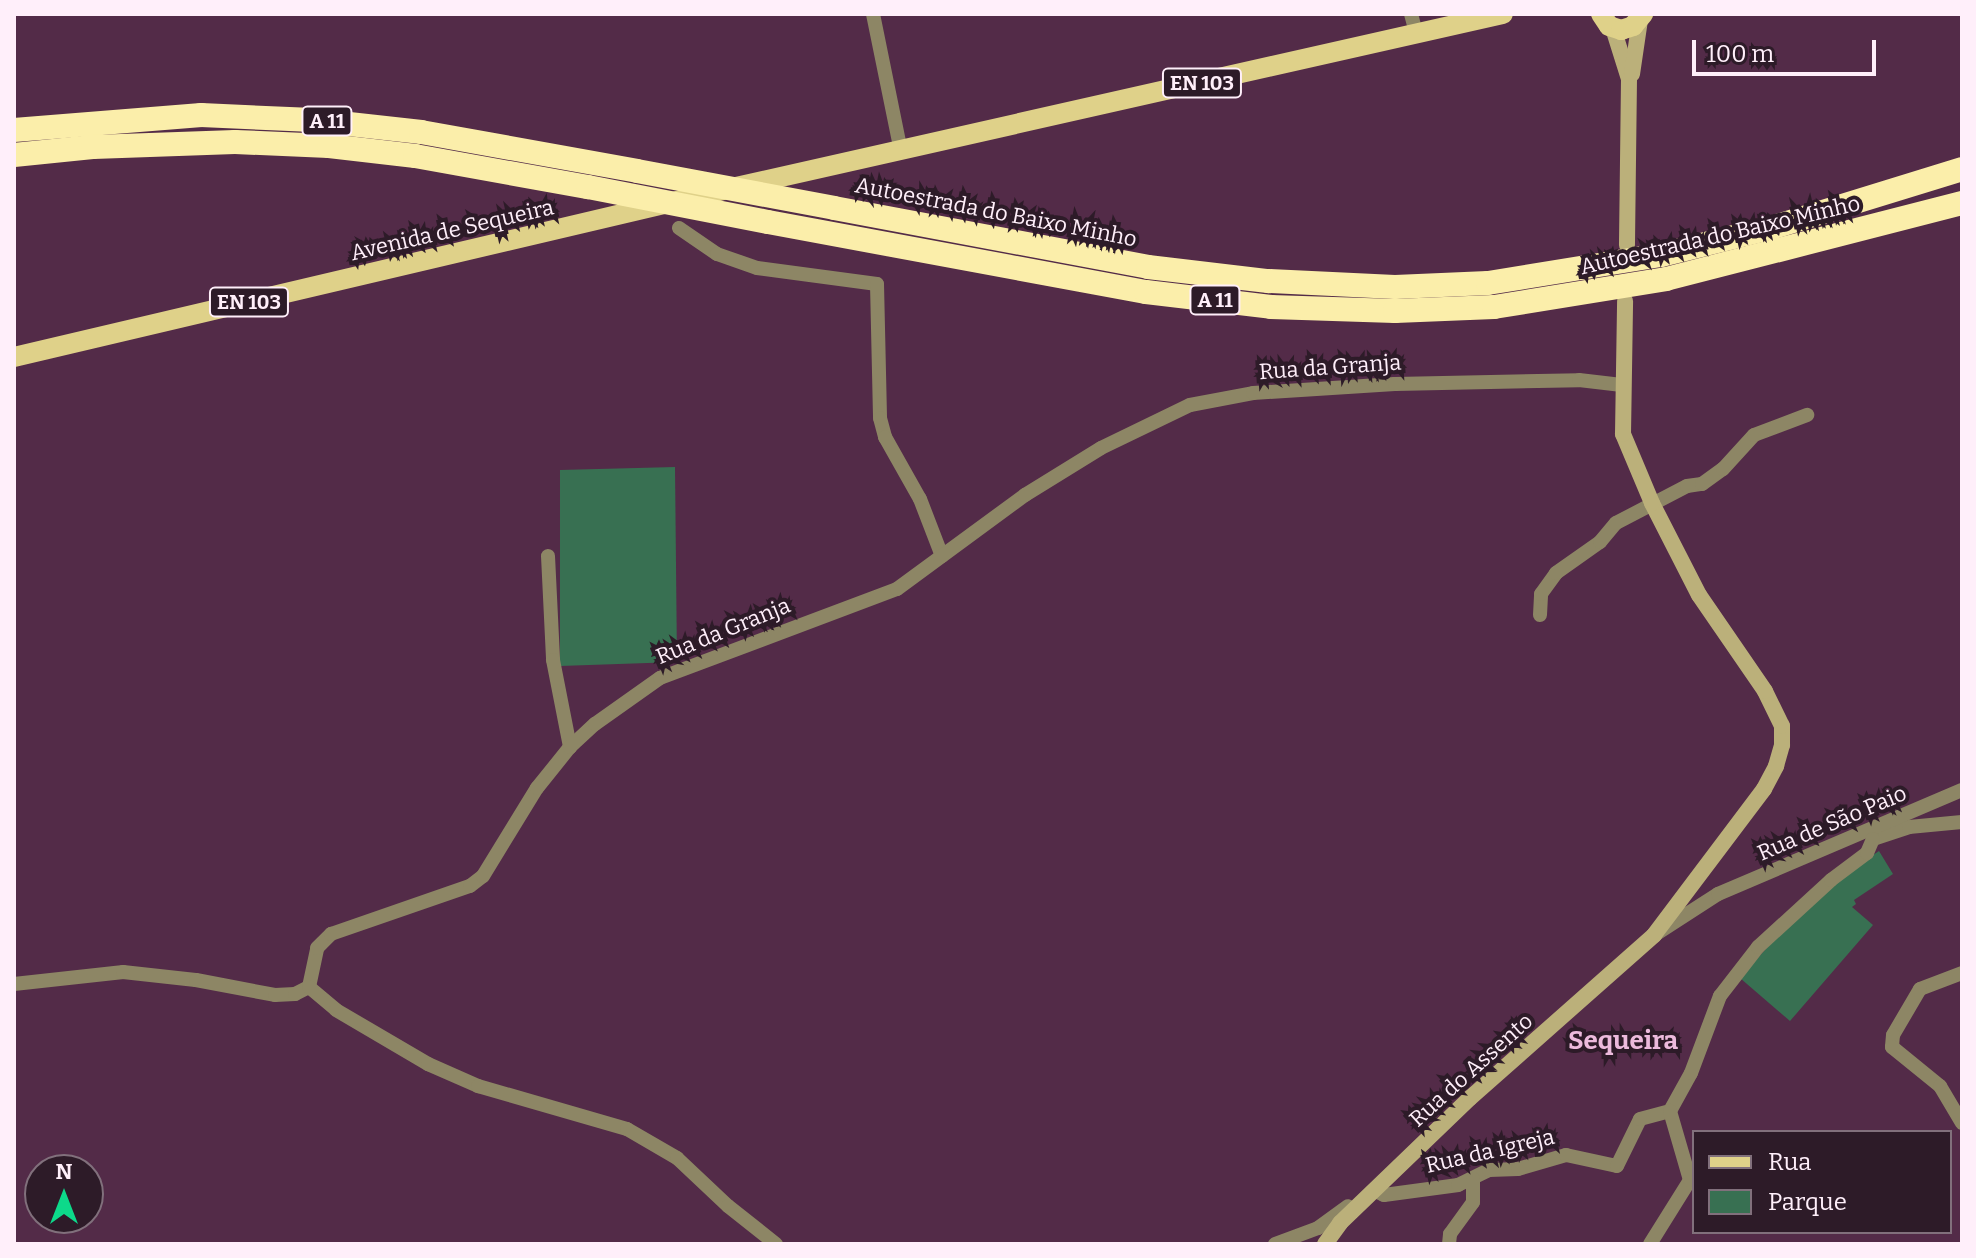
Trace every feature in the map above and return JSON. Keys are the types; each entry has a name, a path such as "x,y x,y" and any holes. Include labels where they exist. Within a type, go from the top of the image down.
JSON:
{"highway":[{"name":"Autoestrada do Baixo Minho","path":"14,130 201,115 313,120 421,132 1148,267 1268,281 1395,287 1488,283 1661,255 1774,227 1962,169"},
{"name":"Autoestrada do Baixo Minho","path":"14,155 93,147 235,142 329,146 415,156 1146,292 1271,307 1395,311 1494,307 1666,279 1962,203"}],"main road":[{"name":"EN 103","path":"901,152 1414,24 1503,14"},
{"path":"1600,19 1630,28 1642,17"},
{"name":"Avenida de Sequeira","path":"14,357 736,187 901,152"}],"street":[{"path":"873,14 901,152"},
{"path":"1627,245 1629,79 1642,17"},
{"path":"1600,19 1629,79"},
{"path":"679,228 717,254 757,268 877,284 880,418 885,437 920,499 942,556"},
{"name":"Rua do Assento","path":"1325,1244 1340,1223 1470,1098 1654,935 1764,789 1782,745 1782,726 1765,691 1699,595 1652,503 1623,434 1625,301"},
{"name":"Rua da Granja","path":"309,987 317,948 331,934 470,886 483,876 537,788 570,747 595,724 660,678 897,589 1025,495 1101,448 1190,405 1253,393 1395,384 1579,380 1622,385"},
{"path":"1540,615 1541,594 1556,573 1600,542 1616,523 1687,486 1702,484 1723,469 1754,435 1807,415"},
{"path":"548,556 553,660 570,747"},
{"name":"Rua de São Paio","path":"1654,935 1718,894 1812,857 1962,790"},
{"path":"1812,857 1837,856 1909,827 1962,822"},
{"path":"1650,1244 1690,1180 1670,1111 1691,1073 1720,996 1758,947 1831,880 1867,853 1873,839"},
{"path":"1694,883 1706,894 1718,894"},
{"path":"14,984 123,972 184,978 275,995 295,994 309,987 336,1010 428,1064 478,1086 627,1129 677,1158 728,1206 776,1244"},
{"path":"1962,973 1920,989 1893,1035 1892,1047 1940,1086 1962,1123"},
{"name":"Rua da Igreja","path":"1371,1193 1384,1195 1458,1185 1489,1170 1518,1169 1566,1155 1617,1166 1640,1119 1670,1111"},
{"path":"1449,1244 1450,1234 1473,1202 1473,1179"},
{"path":"1275,1244 1318,1228 1358,1197 1371,1193"}],"green space":[{"path":"675,467 677,662 560,666 560,470"},
{"path":"1879,851 1893,874 1854,900 1856,904 1852,907 1873,925 1790,1021 1740,978 1796,915 1831,883"}],"district":[{"name":"Sequeira","path":"1623,1041"}]}
